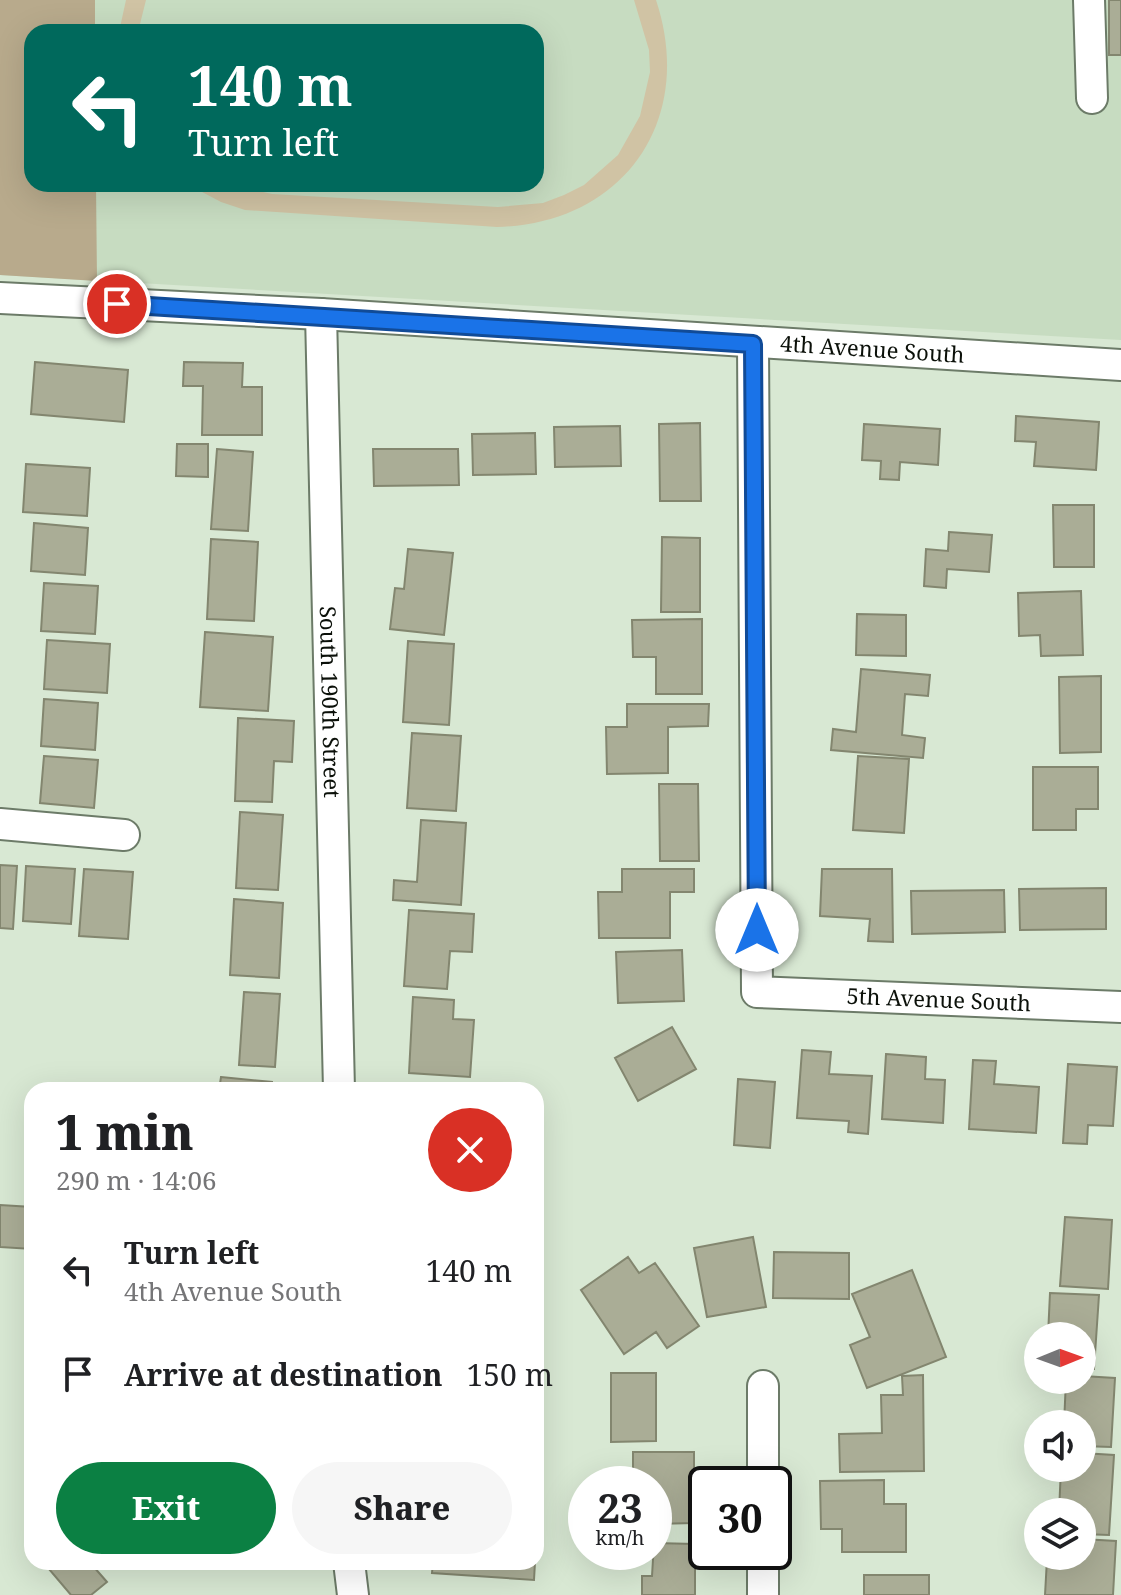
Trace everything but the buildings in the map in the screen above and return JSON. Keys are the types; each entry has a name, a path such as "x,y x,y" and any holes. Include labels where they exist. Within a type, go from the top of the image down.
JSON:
{"street":[{"path":"1089,0 1092,98"},
{"name":"4th Avenue South","path":"0,298 321,314 753,344 1121,365"},
{"name":"South 190th Street","path":"321,314 339,1082"},
{"name":"5th Avenue South","path":"753,344 757,992 1121,1007"},
{"path":"0,824 124,835"},
{"path":"763,1386 763,1466"},
{"path":"350,1570 353,1595"},
{"path":"763,1570 763,1595"}],"shaded area":[{"path":"0,0 1121,0 1121,340 0,275"},
{"path":"0,0 95,0 95,24 24,24 24,192 96,192 97,281 0,275"},
{"path":"126,0 146,0 140,24 121,24"},
{"path":"634,0 656,0 666,44 666,86 657,124 639,157 614,185 581,207 542,221 497,227 245,210 202,192 263,192 498,207 543,203 584,185 618,155 640,116 650,72 649,50"}],"route":[{"path":"117,304 321,314 753,344 757,930"}]}
